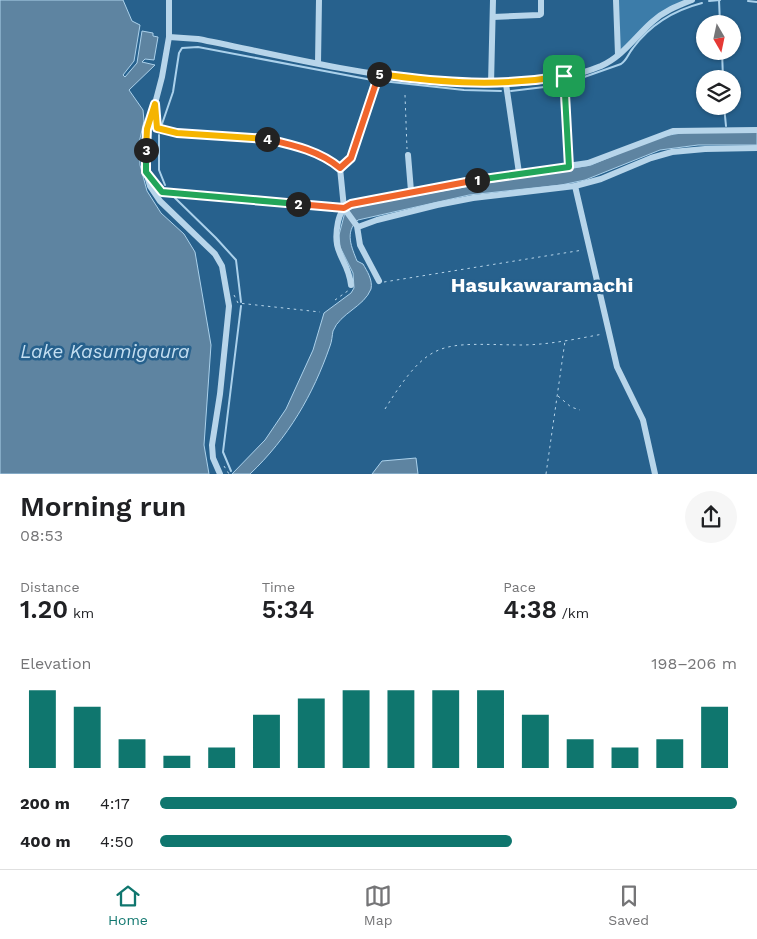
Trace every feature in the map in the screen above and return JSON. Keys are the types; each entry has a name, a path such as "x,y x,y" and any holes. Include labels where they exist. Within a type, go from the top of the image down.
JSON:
{"street":[{"path":"170,0 169,36 159,88 147,129 146,172 157,197 215,254 222,266 230,306 212,445 213,458 220,474"},
{"path":"318,63 319,0"},
{"path":"491,84 494,0"},
{"path":"493,17 539,15 541,14 541,0"},
{"path":"616,0 618,55"},
{"path":"169,36 198,39 379,74 506,84 564,76 601,66 624,52 663,13 692,0"},
{"path":"379,74 351,158 340,168 346,210 357,225 360,245 379,281"},
{"path":"564,76 569,167"},
{"path":"506,84 519,173"},
{"path":"351,285 349,273 336,246 339,219 351,204 411,191 519,173 569,167 596,161 662,133 674,131 757,130"},
{"path":"357,225 473,198 575,186 601,179 651,158 672,152 757,148"},
{"path":"408,155 411,191"},
{"path":"146,172 162,192 346,210"},
{"path":"575,186 620,375 646,427 655,474"}],"path":[{"path":"405,95 408,155"},
{"path":"157,120 157,128 177,133 259,138 291,144 322,156 340,168"},
{"path":"379,281 394,282 589,248"},
{"path":"335,300 348,291 351,285"},
{"path":"233,294 238,303 320,312"},
{"path":"385,409 410,370 430,354 442,348 466,344 520,345 565,341 609,334"},
{"path":"546,474 565,341"},
{"path":"558,396 571,408 580,410"}],"shaded area":[{"path":"619,0 685,0 660,14 645,26 625,48 620,49"}],"water":[{"name":"Lake Kasumigaura","path":"0,0 123,0 132,21 140,25 134,61 123,75 125,77 137,63 142,31 153,33 153,36 158,37 154,60 145,59 142,62 155,65 129,90 143,110 144,121 139,143 140,165 147,191 161,213 184,234 195,252 211,345 204,445 209,474 0,474"},
{"path":"687,132 757,132 757,145 698,145 660,150 585,180 561,185 469,195 358,220 351,230 350,240 357,261 363,264 369,276 371,289 363,301 336,325 316,382 288,431 250,474 232,474 265,440 286,409 313,350 324,313 351,293 354,288 353,273 340,247 339,235 345,212 350,207 591,165 658,137"},
{"path":"416,458 418,474 372,474 382,461"}],"waterway":[{"path":"719,0 720,15"},
{"path":"709,1 720,0"},
{"path":"748,1 757,2"},
{"path":"570,82 621,64 647,32 673,14 702,3"},
{"path":"162,124 173,92 179,53 182,48 198,47 372,80"},
{"path":"722,60 723,70"},
{"path":"382,81 464,90 501,91"},
{"path":"511,91 561,85"},
{"path":"725,115 726,126"},
{"path":"159,135 159,170 165,185"},
{"path":"174,197 236,260 241,302"},
{"path":"231,471 223,452 241,306"}],"district":[{"name":"Hasukawaramachi","path":"542,285"}],"route":[{"path":"379,74 406,78 491,84 525,82 564,76 566,82 569,167 519,173 411,191 351,204 344,208 167,190 162,192 146,172 145,142 155,104 157,128 177,133 259,138 291,144 331,160 340,168 351,158 379,74"}]}
